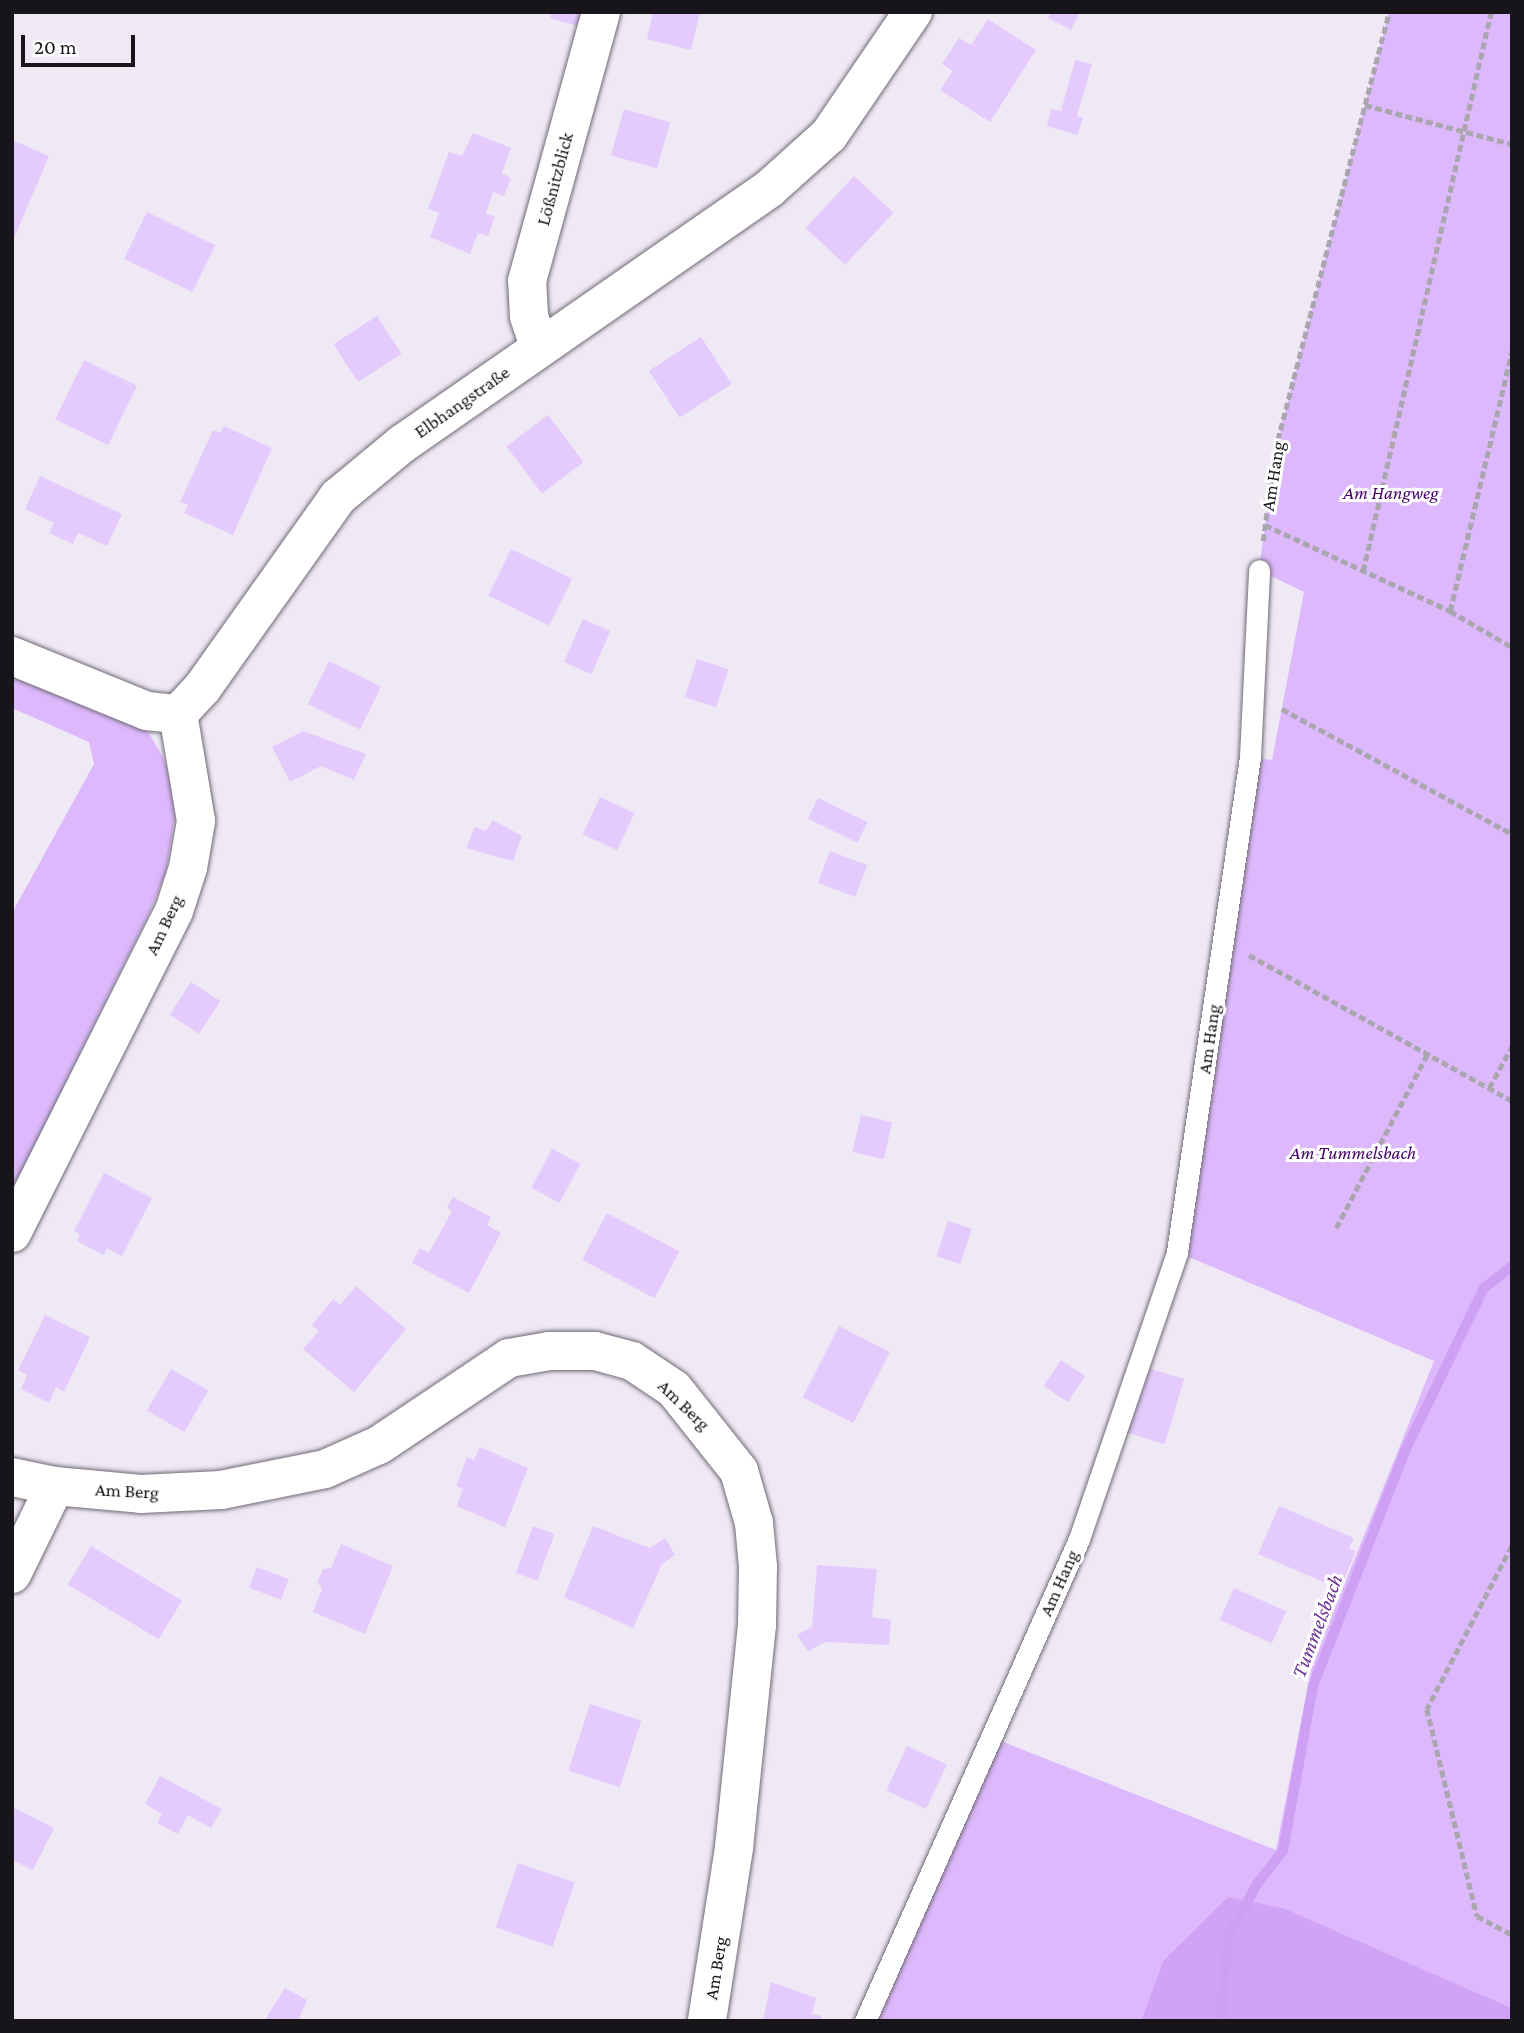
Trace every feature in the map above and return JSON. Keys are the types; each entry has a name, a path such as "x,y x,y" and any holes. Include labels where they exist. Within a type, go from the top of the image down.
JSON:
{"street":[{"name":"Lößnitzblick","path":"540,347 529,316 527,281 601,12"},
{"name":"Elbhangstraße","path":"178,715 203,687 338,497 368,469 769,189 829,135 913,12"},
{"path":"12,656 147,711 178,715"},
{"name":"Am Berg","path":"12,1233 174,911 188,869 195,821 178,715"},
{"name":"Am Berg","path":"12,1476 55,1486 141,1494 221,1490 325,1469 379,1446 509,1358 549,1351 595,1351 632,1361 674,1390 739,1471 754,1523 758,1567 757,1625 734,1848 707,2021"},
{"path":"12,1574 55,1486"}],"lane":[{"name":"Am Hang","path":"865,2021 1079,1539 1177,1252 1251,757 1259,570"}],"path":[{"name":"Am Hang","path":"1259,570 1275,450 1389,12"},
{"path":"1363,571 1461,131 1491,12"},
{"path":"1365,105 1512,144"},
{"path":"1450,611 1512,352"},
{"path":"1265,525 1450,611 1512,647"},
{"path":"1253,702 1282,709 1512,834"},
{"path":"1223,941 1512,1101"},
{"path":"1489,1088 1512,1046"},
{"path":"1336,1228 1427,1055"},
{"path":"1512,1546 1427,1709 1477,1916 1512,1935"}],"green space":[{"name":"Am Tummelsbach","path":"1389,12 1512,12 1512,2008 1286,1909 1163,1961 1141,2021 873,2021 1001,1741 1276,1850 1312,1665 1434,1361 1177,1252 1250,757 1272,760 1304,592 1259,570 1275,450"},
{"path":"12,677 147,730 163,757 173,788 175,816 166,873 147,918 12,1190 12,913 94,764 89,742 12,708"}],"shaded area":[{"path":"1228,1897 1286,1909 1512,2008 1512,2021 1141,2021 1163,1961"}],"building":[{"path":"552,12 585,12 581,27 550,18"},
{"path":"653,12 700,12 691,50 647,39"},
{"path":"1051,12 1080,12 1071,30 1048,18"},
{"path":"988,19 1036,50 990,122 940,90 953,71 942,64 959,38 971,45"},
{"path":"1075,60 1092,64 1077,116 1083,118 1077,135 1047,126 1051,109 1061,111"},
{"path":"624,109 670,122 657,168 611,155"},
{"path":"473,133 511,148 502,173 511,178 504,196 493,192 486,213 495,217 488,236 478,233 470,254 430,237 439,213 428,209 449,152 462,156"},
{"path":"12,140 49,156 12,243"},
{"path":"854,176 893,213 845,265 806,228"},
{"path":"147,212 215,245 193,292 124,259"},
{"path":"377,316 402,354 358,382 333,344"},
{"path":"701,337 731,384 680,418 649,371"},
{"path":"84,360 137,386 108,445 55,419"},
{"path":"548,415 584,462 542,493 506,446"},
{"path":"224,426 272,448 233,535 184,513 188,505 180,502 213,430 220,433"},
{"path":"40,476 122,514 107,546 78,533 73,544 49,533 54,523 25,509"},
{"path":"511,549 572,579 549,626 488,596"},
{"path":"583,619 610,631 591,674 564,662"},
{"path":"697,659 728,669 716,707 685,697"},
{"path":"329,661 381,686 360,730 308,704"},
{"path":"303,731 366,754 354,780 321,766 290,782 272,747"},
{"path":"600,797 634,813 617,850 583,834"},
{"path":"818,798 867,822 857,843 808,819"},
{"path":"493,820 522,836 513,861 466,848 475,827 486,831"},
{"path":"830,851 867,865 855,897 818,883"},
{"path":"191,982 220,1001 199,1034 170,1015"},
{"path":"861,1115 892,1122 884,1159 852,1152"},
{"path":"552,1149 580,1164 560,1203 531,1188"},
{"path":"104,1173 152,1198 122,1256 107,1248 104,1255 77,1241 80,1234 74,1231"},
{"path":"453,1197 491,1217 487,1225 501,1233 469,1293 412,1263 420,1248 429,1253 452,1211 447,1208"},
{"path":"607,1213 679,1251 655,1298 582,1260"},
{"path":"948,1221 972,1229 960,1264 937,1256"},
{"path":"356,1286 406,1329 354,1392 303,1349 319,1331 312,1325 333,1299 340,1305"},
{"path":"45,1315 90,1337 64,1392 56,1387 49,1403 21,1389 27,1375 18,1370"},
{"path":"839,1326 890,1352 853,1423 803,1397"},
{"path":"1061,1360 1085,1376 1068,1402 1044,1386"},
{"path":"1148,1368 1184,1379 1164,1444 1128,1433"},
{"path":"171,1369 208,1390 184,1432 147,1411"},
{"path":"480,1447 528,1468 505,1527 457,1506 463,1489 456,1486 467,1457 474,1460"},
{"path":"1279,1506 1354,1538 1349,1549 1356,1551 1340,1589 1258,1554"},
{"path":"533,1526 555,1534 538,1581 516,1573"},
{"path":"593,1526 650,1548 665,1538 675,1555 662,1564 633,1628 564,1597"},
{"path":"341,1544 393,1566 365,1634 313,1612 322,1589 317,1582 323,1569 331,1568"},
{"path":"91,1546 182,1601 159,1639 68,1585"},
{"path":"817,1565 877,1569 872,1617 891,1620 889,1645 825,1642 808,1651 797,1635 812,1627"},
{"path":"257,1567 289,1579 281,1600 249,1588"},
{"path":"1234,1588 1286,1611 1272,1643 1220,1620"},
{"path":"590,1704 641,1721 620,1787 568,1771"},
{"path":"907,1746 947,1765 926,1809 886,1790"},
{"path":"160,1776 222,1809 211,1828 188,1815 178,1834 157,1823 162,1814 145,1804"},
{"path":"12,1807 54,1828 33,1870 12,1860"},
{"path":"518,1863 575,1883 553,1947 496,1927"},
{"path":"771,1982 816,1998 812,2014 822,2016 821,2021 763,2021"},
{"path":"285,1988 307,2000 298,2021 264,2021"}],"waterway":[{"name":"Tummelsbach","path":"1220,2021 1229,1936 1257,1884 1283,1851 1313,1686 1406,1449 1484,1288 1512,1266"}],"park label":[{"name":"Am Hangweg","path":"1391,493"}]}
